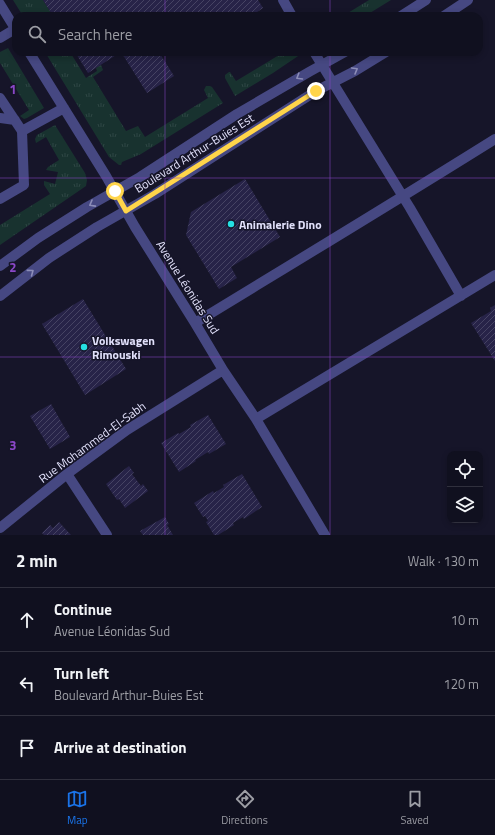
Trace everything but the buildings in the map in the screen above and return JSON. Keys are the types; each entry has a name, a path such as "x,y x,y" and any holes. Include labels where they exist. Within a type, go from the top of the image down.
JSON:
{"street":[{"path":"283,0 290,12"},
{"path":"407,12 426,0"},
{"path":"450,12 468,0"},
{"path":"0,4 12,24"},
{"path":"0,38 12,32"},
{"name":"Avenue Léonidas Sud","path":"32,56 223,370 256,419 325,535"},
{"path":"316,56 410,208 461,296"},
{"name":"Boulevard Arthur-Buies Est","path":"0,266 38,238 86,207 140,177 237,114 337,56"},
{"name":"Boulevard Arthur-Buies Est","path":"0,296 49,258 97,227 126,211 316,91 379,56"},
{"path":"0,98 22,131 24,185 0,199"},
{"path":"22,131 64,108"},
{"path":"0,118 15,120"},
{"path":"195,323 495,139"},
{"path":"256,419 495,275"},
{"name":"Rue Mohammed-El-Sabh","path":"0,528 67,474 127,430 223,370"},
{"path":"67,474 107,535"}],"green space":[{"path":"13,0 43,0 50,12 20,12"},
{"path":"369,0 391,0 372,12 350,12"},
{"path":"8,48 44,108 27,118 24,119 20,116 29,110 0,63 0,52"},
{"path":"47,56 72,56 86,78 97,71 96,68 101,65 103,70 93,77 126,131 138,126 145,137 208,98 204,90 206,86 212,87 223,103 141,154 122,162 121,165 109,157"},
{"path":"277,56 298,56 235,96 225,78 225,75 230,72 236,81"},
{"path":"55,125 85,173 87,180 86,186 0,245 0,225 50,194 44,185 44,181 55,184 58,172 46,170 59,160 46,137 36,143 35,139 37,135"}],"place":[{"name":"Animalerie Dino","path":"231,224"},
{"name":"Volkswagen Rimouski","path":"84,347"}],"route":[{"path":"115,191 126,211 316,91"}]}
